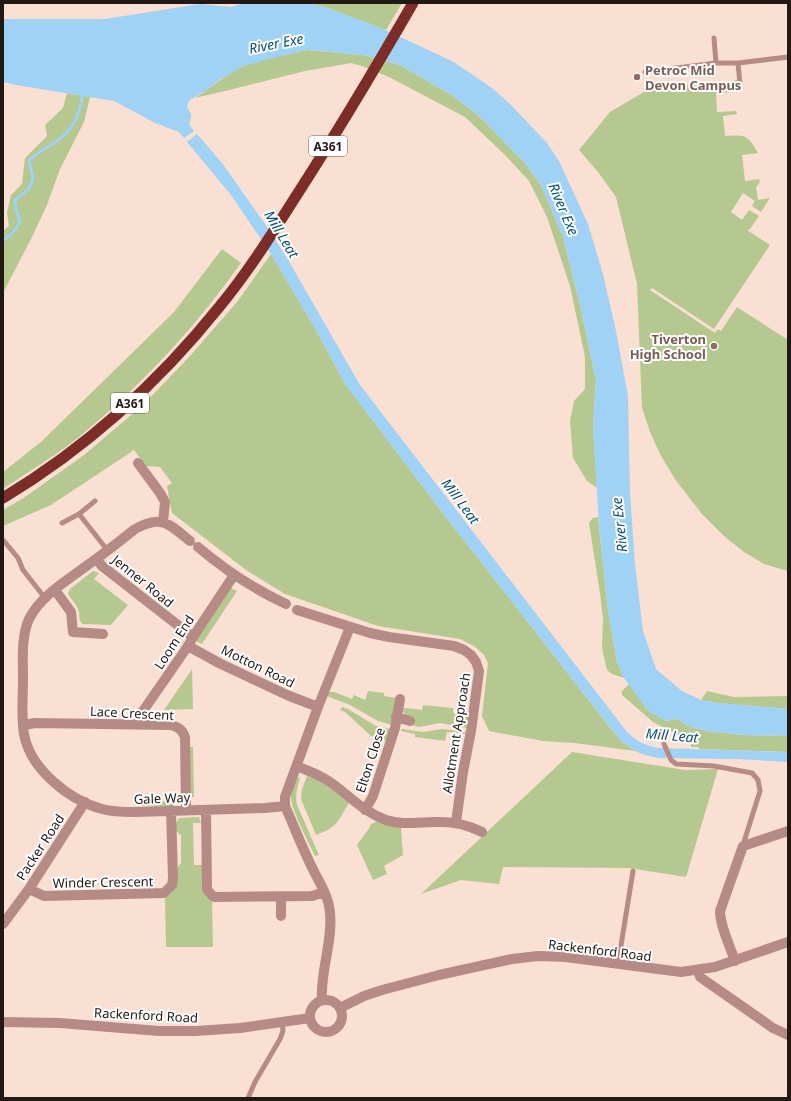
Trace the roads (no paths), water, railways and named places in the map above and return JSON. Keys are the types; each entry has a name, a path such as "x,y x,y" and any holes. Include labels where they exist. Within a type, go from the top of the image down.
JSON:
{"highway":[{"name":"A361","path":"3,498 49,469 118,414 156,378 193,338 237,284 260,252 334,136 413,3"}],"street":[{"path":"138,463 166,502 163,522 170,525 234,575 286,604"},
{"name":"Gale Way","path":"163,522 146,522 135,529 55,590 46,598 30,619 25,632 23,646 24,734 34,759 45,774 63,789 85,802 101,809 115,812 206,810 285,806"},
{"name":"Jenner Road","path":"97,558 102,566 191,641"},
{"name":"Loom End","path":"142,726 143,711 234,575"},
{"path":"55,590 71,612 73,632 103,634"},
{"name":"Allotment Approach","path":"297,610 389,638 454,646 464,650 476,662 479,671 478,687 471,731 462,772 456,822"},
{"path":"322,1000 322,980 329,948 330,912 324,892 285,806 285,797 318,707 350,627"},
{"name":"Motton Road","path":"191,641 202,654 281,692 318,707"},
{"name":"Elton Close","path":"366,810 373,796 394,728 400,699"},
{"name":"Elton Close","path":"396,717 410,721"},
{"name":"Lace Crescent","path":"24,725 35,723 142,726 171,725 178,727 183,731 185,737 186,810"},
{"path":"297,766 329,782 366,810 387,820 409,823 456,822 482,832"},
{"name":"Packer Road","path":"3,924 29,889 85,802"},
{"name":"Winder Crescent","path":"29,889 44,896 164,894 172,885 173,878 171,810"},
{"path":"206,810 207,885 209,892 214,897 312,896 324,892"},
{"path":"735,961 722,924 720,911 743,846 788,831"},
{"path":"281,897 281,916"},
{"name":"Rackenford Road","path":"340,1008 364,996 382,990 445,973 512,959 538,956 566,957 681,972 715,968 788,942"},
{"path":"698,970 700,977 710,985 773,1028 788,1035"},
{"path":"322,1000 334,1002 340,1008 342,1019 341,1023 335,1030 322,1032 312,1024 310,1018 311,1010 322,1000"},
{"name":"Rackenford Road","path":"3,1022 60,1023 159,1031 196,1031 240,1028 310,1018"}],"lane":[{"path":"714,38 716,63"},
{"path":"645,72 716,63 738,63 788,57"},
{"path":"738,63 740,84"},
{"path":"62,523 79,514 95,501"},
{"path":"79,514 108,551"},
{"path":"4,540 18,558 23,570 46,598"},
{"path":"664,744 670,758 676,764 720,766 752,773 758,780 760,791 743,846"},
{"path":"618,964 633,871"},
{"path":"248,1098 266,1061 280,1039 283,1031 282,1022"}],"water":[{"name":"River Exe","path":"244,3 308,3 325,7 381,28 452,61 492,88 510,104 547,143 559,161 588,224 603,274 616,331 628,396 630,493 635,564 643,631 656,669 682,691 701,700 718,703 788,709 788,736 744,735 707,731 688,726 677,719 666,721 646,708 624,678 617,662 608,611 599,525 593,426 596,381 580,305 563,237 541,185 524,162 480,117 453,96 400,65 363,55 307,50 244,66 221,79 190,100 187,107 191,115 189,124 194,131 184,138 179,132 155,123 114,101 3,82 3,19 105,19 200,4 231,7"},
{"path":"197,134 222,163 265,224 287,258 360,385 627,732 642,743 660,748 788,752 788,762 736,759 659,758 635,751 620,740 452,525 345,384 316,330 271,254 231,195 187,142"}],"waterway":[{"path":"3,240 11,235 20,222 15,200 29,189 33,178 29,161 36,154 58,140 70,129 80,109 83,92"}],"place":[{"name":"Petroc Mid Devon Campus","path":"637,77"},
{"name":"Tiverton High School","path":"714,346"}],"water label":[{"name":"Mill Leat","path":"282,234"},
{"name":"Mill Leat","path":"461,501"},
{"name":"Mill Leat","path":"672,735"}]}
